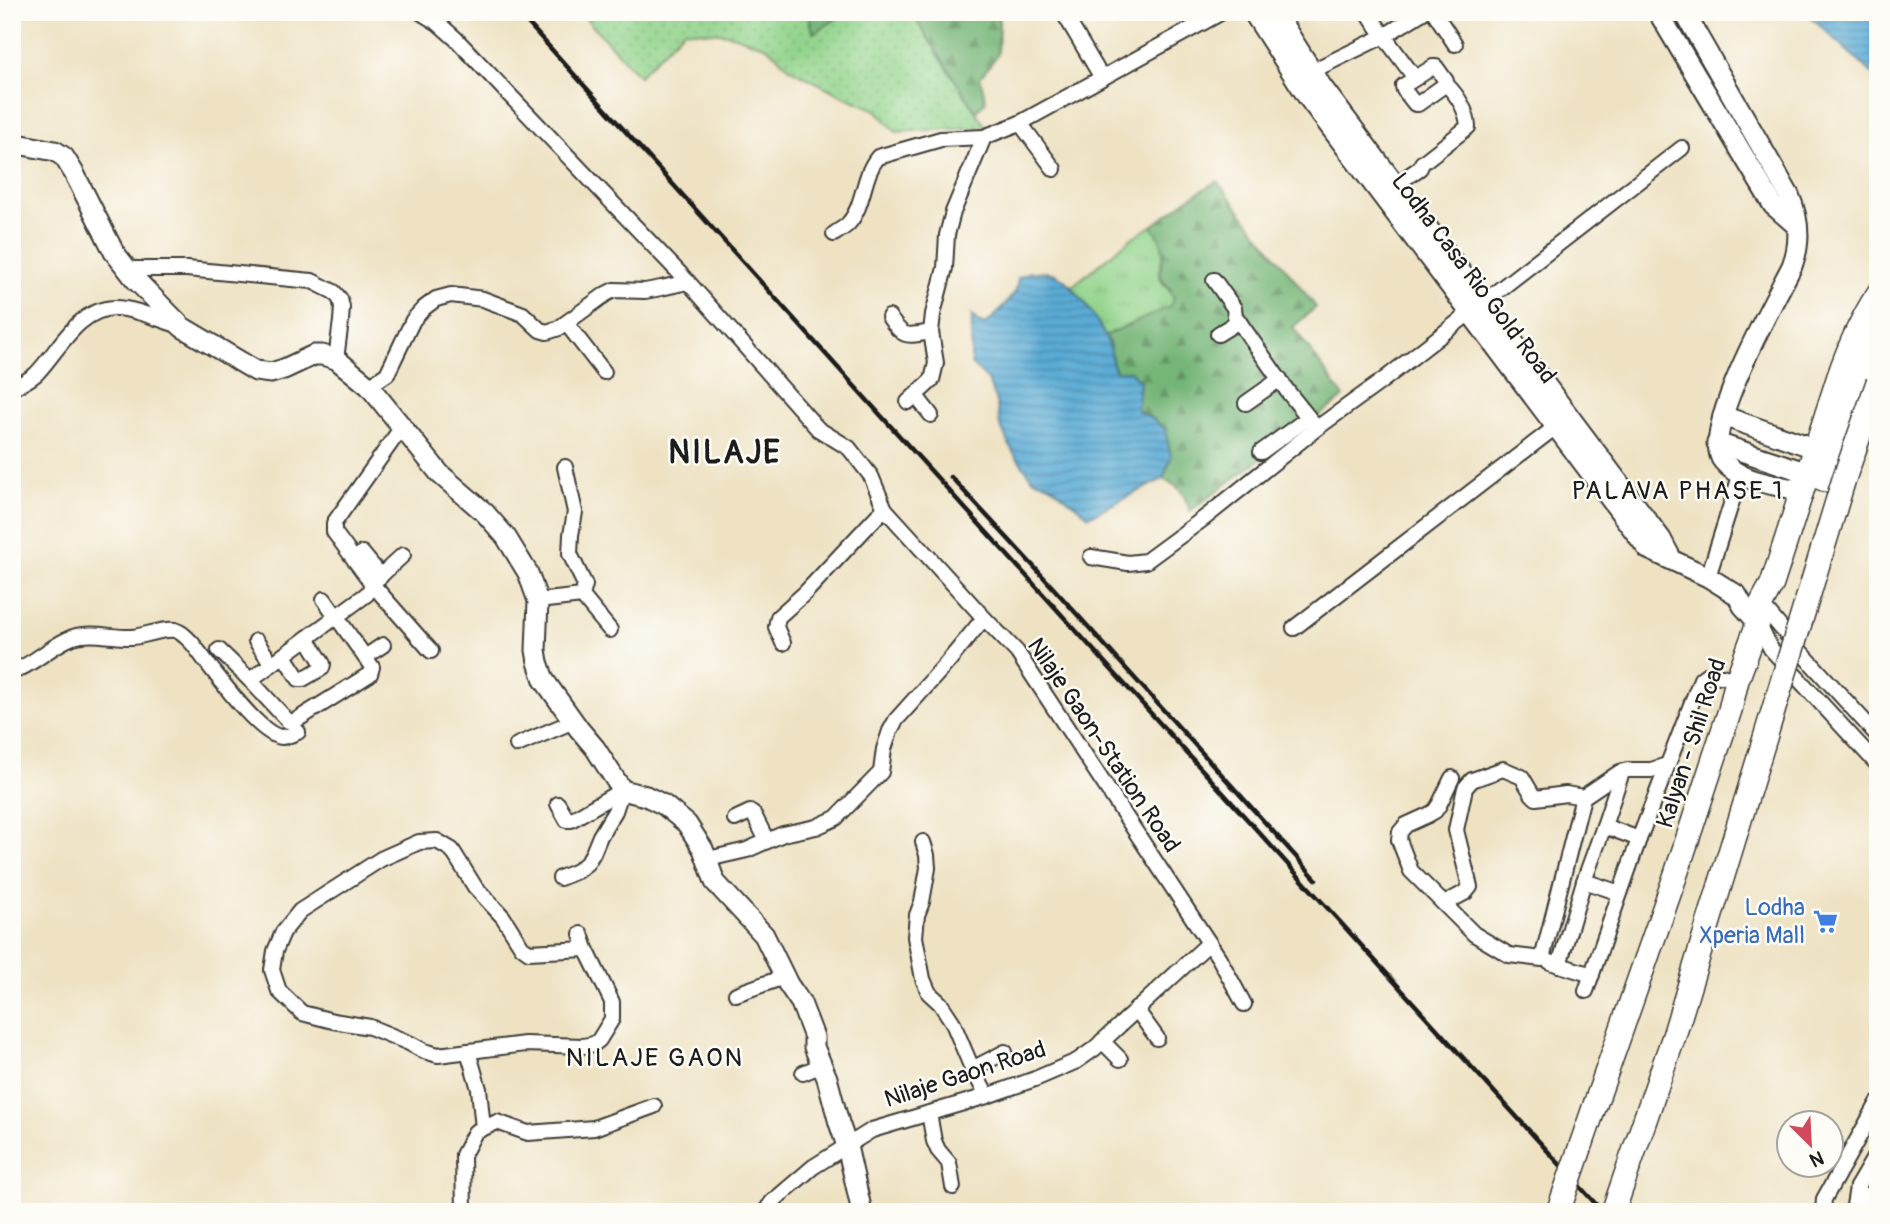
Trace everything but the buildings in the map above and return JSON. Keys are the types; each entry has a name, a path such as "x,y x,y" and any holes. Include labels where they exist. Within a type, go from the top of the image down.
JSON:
{"main road":[{"name":"Kalyan - Shil Road","path":"1825,452 1850,346 1865,313 1878,294"},
{"name":"Kalyan - Shil Road","path":"1558,1212 1675,877 1760,613 1812,481 1878,334"},
{"path":"1613,1212 1674,1036 1840,492 1878,382"}],"street":[{"path":"420,12 456,39 688,282"},
{"path":"1063,12 1102,78"},
{"path":"834,234 848,224 862,200 872,164 878,157 941,139 984,137 1020,123 1222,12"},
{"name":"Lodha Casa Rio Gold Road","path":"1253,12 1307,96 1477,308 1562,421 1648,549 1708,577 1737,595 1743,606 1760,613"},
{"path":"1368,12 1415,78"},
{"path":"1312,71 1384,36 1423,12"},
{"path":"1433,12 1455,44"},
{"path":"1658,12 1773,205 1796,225"},
{"path":"1684,12 1789,195 1799,239 1796,255 1733,384 1717,443 1721,459 1740,476 1812,481"},
{"name":"Lodha Casa Rio Gold Road","path":"1276,13 1322,87 1395,185 1477,308"},
{"path":"1395,185 1420,168 1422,163 1468,127 1460,99 1446,84 1436,67 1433,66 1415,78 1404,86 1404,90 1415,104 1418,104 1446,84"},
{"path":"1020,123 1054,169"},
{"path":"931,415 912,399 932,380 936,363 931,331 945,268 947,235 953,212 984,137"},
{"path":"12,143 55,151 64,157 114,252 135,279 182,327"},
{"path":"1261,452 1382,381 1682,148"},
{"path":"127,269 187,269 312,281 334,292 340,299 342,307 336,359"},
{"path":"1214,279 1234,308 1239,321 1312,423"},
{"path":"369,386 387,374 413,320 436,299 451,295 483,299 523,314 540,330 547,332 559,328 614,290 645,291 688,282"},
{"name":"Nilaje Gaon-Station Road","path":"688,282 818,429 849,448 871,476 885,509 1017,652 1209,943 1244,1004"},
{"path":"12,388 36,374 75,327 99,311 114,308 182,327 256,371 271,373 314,355 336,359 369,386 440,474 485,513 506,537 528,573 538,601 536,650 544,680 595,748 622,790 646,796 664,805 687,824 708,859 715,882 764,935 801,1003 814,1037 814,1047 827,1078 847,1146 862,1212"},
{"path":"890,317 900,332 906,335 931,331"},
{"path":"1218,334 1239,321"},
{"path":"566,323 604,372"},
{"path":"1246,403 1280,379"},
{"path":"1723,416 1825,452"},
{"path":"1294,628 1562,421"},
{"path":"1091,557 1128,563 1146,561 1207,516 1312,423"},
{"path":"402,427 333,527 334,532 377,581 431,651"},
{"path":"1717,443 1812,481"},
{"path":"565,467 575,512 570,554 585,585 582,596"},
{"path":"1708,577 1740,476"},
{"path":"783,642 776,627 778,617 805,593 885,509"},
{"path":"362,553 377,581"},
{"path":"250,680 367,594 403,555"},
{"path":"538,601 582,596"},
{"path":"582,596 610,631"},
{"path":"219,650 288,721 295,721 370,674 372,667 324,599"},
{"path":"1760,613 1802,653 1878,736"},
{"path":"1760,613 1771,649 1878,765"},
{"path":"708,859 747,850 783,834 827,824 836,818 881,772 884,749 896,720 984,618"},
{"path":"12,672 74,637 132,637 177,631 192,643 252,718 270,733 282,737 298,732"},
{"path":"256,641 299,679 303,679 323,664 307,638"},
{"path":"365,657 383,645"},
{"path":"1586,991 1639,838 1701,679 1706,675 1737,680"},
{"path":"517,745 574,721"},
{"path":"1542,960 1583,797 1622,772 1651,770 1667,765"},
{"path":"1444,905 1470,887 1456,830 1465,788 1472,780 1503,769 1522,777 1536,798 1566,794 1583,797"},
{"path":"1559,965 1584,881 1622,772"},
{"path":"1452,778 1435,811 1406,825 1400,832 1399,840 1411,871 1474,934 1509,955 1542,960 1592,975"},
{"path":"558,804 567,820 571,820 622,790"},
{"path":"559,878 577,871 587,863 615,811 622,790"},
{"path":"735,819 750,812 767,841"},
{"path":"1604,826 1639,838"},
{"path":"580,934 612,1002 612,1019 599,1041 583,1046 525,1044 438,1055 370,1027 302,1013 279,991 272,970 275,951 283,932 300,911 380,859 419,842 437,841 452,850 475,887 503,917 522,947 529,952 586,949"},
{"path":"923,842 928,868 917,915 915,937 923,979 929,993 940,1003 952,1021 972,1069 987,1096"},
{"path":"1584,881 1620,893"},
{"name":"Nilaje Gaon Road","path":"765,1212 772,1202 813,1167 872,1130 987,1096 1077,1061 1094,1049 1209,943"},
{"path":"736,993 785,977"},
{"path":"1136,1009 1157,1038"},
{"path":"1102,1041 1119,1059"},
{"path":"468,1051 479,1089 483,1128"},
{"path":"972,1069 1005,1052"},
{"path":"803,1073 822,1065"},
{"path":"1823,1212 1824,1199 1878,1103"},
{"path":"464,1212 463,1155 475,1132 497,1122 528,1133 594,1128 654,1106"},
{"path":"929,1113 934,1141 949,1163 953,1187"},
{"path":"1853,1212 1857,1187 1878,1151"},
{"path":"1857,1187 1873,1212"}],"green space":[{"path":"580,12 807,12 813,32 847,12 911,12 986,127 896,132 876,110 792,70 767,47 729,34 684,30 639,76"},
{"path":"807,12 847,12 814,33"},
{"path":"911,12 1000,12 998,54 980,78 986,101 976,112"},
{"path":"1217,181 1316,307 1293,327 1344,397 1190,511 1181,491 1163,479 1171,457 1153,419 1137,411 1140,381 1130,372 1116,371 1104,336 1169,306 1171,290 1160,272 1162,246 1152,226"},
{"path":"1152,226 1163,249 1161,280 1174,298 1169,307 1104,336 1088,306 1071,287 1133,237"}],"water":[{"path":"1805,12 1878,12 1878,79"},
{"path":"1030,272 1060,276 1077,293 1105,337 1116,371 1130,371 1140,381 1137,411 1165,429 1171,457 1163,479 1089,516 1050,485 1033,479 1013,452 1000,426 997,405 988,380 971,364 972,315 985,325 1016,291 1018,278"}],"railway":[{"path":"518,12 1603,1212"},
{"path":"951,477 1316,879"}],"place":[{"name":"Lodha Xperia Mall","path":"1825,921"}],"district":[{"name":"NILAJE","path":"725,452"},
{"name":"PALAVA PHASE 1","path":"1678,490"},
{"name":"NILAJE GAON","path":"655,1057"}]}
